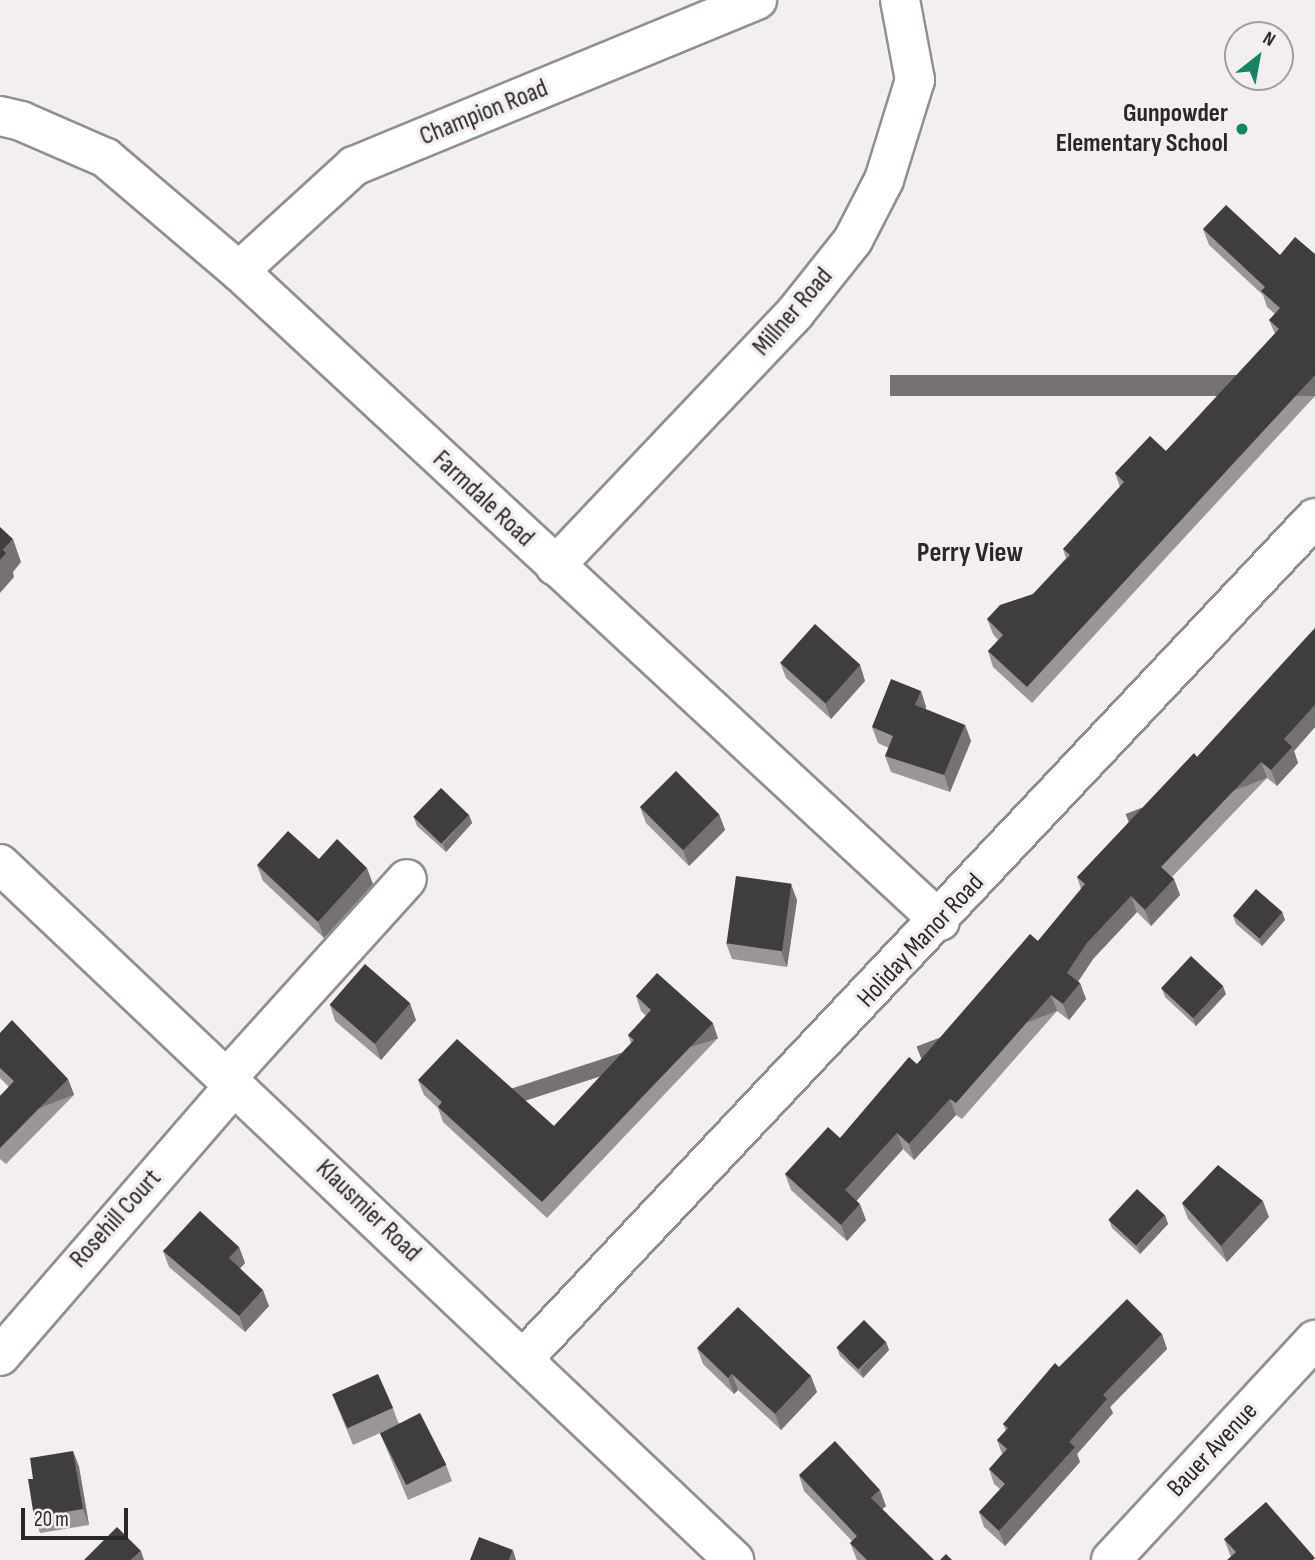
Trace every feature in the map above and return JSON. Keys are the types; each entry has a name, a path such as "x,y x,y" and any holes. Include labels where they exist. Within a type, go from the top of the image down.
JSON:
{"street":[{"name":"Champion Road","path":"239,271 354,166 757,0"},
{"name":"Millner Road","path":"555,566 795,313 853,240 884,180 915,80 900,0"},
{"name":"Farmdale Road","path":"0,116 22,121 106,158 239,271 940,921"},
{"name":"Holiday Manor Road","path":"523,1359 940,921 1315,518"},
{"name":"Klausmier Road","path":"0,864 734,1560"},
{"name":"Rosehill Court","path":"0,1356 231,1081 407,879"},
{"name":"Bauer Avenue","path":"1111,1560 1315,1340"}],"building":[{"path":"1226,205 1280,255 1295,237 1315,254 1315,375 1027,687 988,651 1003,635 987,619 1000,605 1033,594 1070,555 1063,549 1124,482 1115,473 1150,436 1166,451 1279,329 1269,320 1280,308 1261,291 1265,287 1203,229"},
{"path":"0,527 13,539 3,550 6,553 0,560"},
{"path":"815,624 860,665 826,703 780,663"},
{"path":"1315,628 1315,705 1284,739 1292,747 1271,770 1261,762 1161,867 1174,879 1145,910 1131,896 1087,943 1067,973 1080,983 1063,1004 1051,995 956,1103 950,1099 909,1144 897,1133 845,1190 860,1204 841,1225 785,1174 828,1127 840,1138 909,1057 917,1064 1030,934 1038,941 1085,884 1077,877 1194,753 1197,757"},
{"path":"891,679 921,691 915,705 965,725 944,775 885,756 893,736 872,727"},
{"path":"676,771 719,814 683,850 640,807"},
{"path":"441,788 469,815 441,844 413,817"},
{"path":"288,831 319,859 337,839 367,868 318,922 257,865"},
{"path":"736,876 791,884 782,951 727,943"},
{"path":"1256,889 1282,912 1259,938 1233,915"},
{"path":"1191,956 1223,986 1193,1018 1161,988"},
{"path":"365,964 410,1003 375,1044 330,1005"},
{"path":"657,973 713,1023 542,1202 438,1107 442,1102 418,1080 457,1039 554,1126 634,1040 628,1035 651,1010 636,996"},
{"path":"12,1020 68,1079 0,1148 0,1096 14,1081 0,1068 0,1033"},
{"path":"1218,1165 1263,1201 1221,1246 1182,1203"},
{"path":"1137,1189 1165,1215 1136,1246 1108,1220"},
{"path":"200,1211 239,1247 229,1258 263,1290 239,1316 163,1251"},
{"path":"1127,1299 1162,1334 1103,1395 1107,1399 1069,1442 1075,1447 999,1531 979,1512 1005,1484 989,1469 1007,1449 997,1440 1008,1428 1003,1424 1055,1363 1059,1367"},
{"path":"738,1307 811,1376 775,1414 732,1374 728,1378 697,1348"},
{"path":"864,1320 886,1342 858,1369 836,1348"},
{"path":"378,1374 393,1408 347,1428 332,1394"},
{"path":"420,1413 446,1465 406,1485 380,1433"},
{"path":"835,1441 880,1490 871,1498 934,1560 867,1560 850,1543 857,1536 799,1475"},
{"path":"73,1451 83,1509 34,1517 28,1479 33,1479 30,1458"},
{"path":"1266,1502 1315,1558 1313,1560 1227,1560 1236,1552 1224,1539"},
{"path":"117,1527 141,1551 131,1560 84,1560"},
{"path":"479,1537 513,1550 509,1560 470,1560"},
{"path":"946,1554 952,1560 940,1560"}],"place":[{"name":"Gunpowder Elementary School","path":"1242,129"}],"district":[{"name":"Perry View","path":"970,553"}]}
